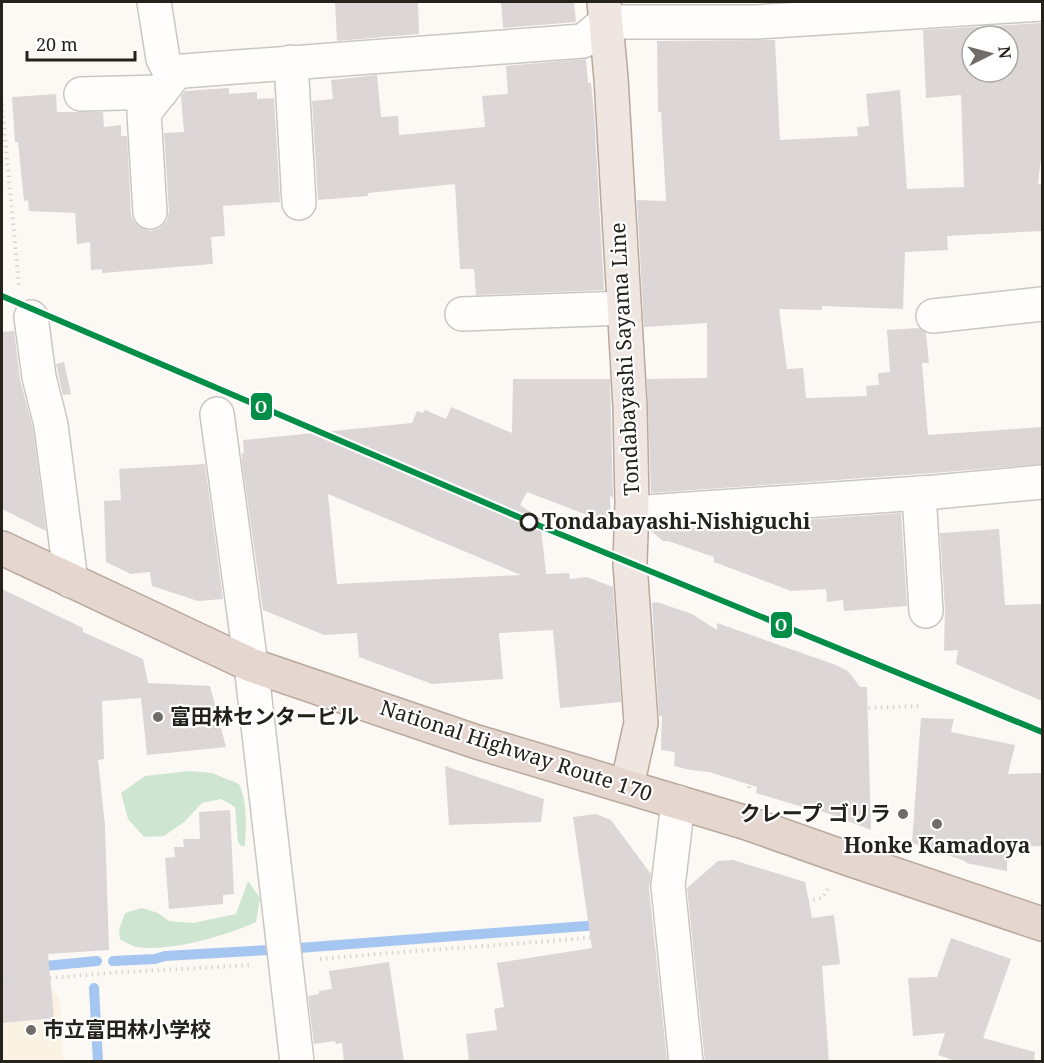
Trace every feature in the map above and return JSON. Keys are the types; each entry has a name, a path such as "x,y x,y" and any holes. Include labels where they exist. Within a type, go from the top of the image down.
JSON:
{"highway":[{"name":"National Highway Route 170","path":"2,548 251,665 477,742 747,823 1042,924"}],"main road":[{"name":"Tondabayashi Sayama Line","path":"605,12 612,89 630,406 632,513 630,563 640,723 627,786"}],"street":[{"path":"150,212 144,112 169,82 170,72 163,59 154,2"},
{"path":"81,94 291,62 583,40 605,12 756,22 1042,4"},
{"path":"291,62 299,203"},
{"path":"933,316 1042,304"},
{"path":"462,314 624,308"},
{"path":"31,317 39,377 51,425 71,580"},
{"path":"217,414 251,665 297,1062"},
{"path":"632,513 1042,482"},
{"path":"920,493 927,611"},
{"path":"678,802 668,886 686,1062"}],"path":[{"path":"2,104 15,264"},
{"path":"747,823 750,762 747,712 922,706"},
{"path":"2,982 555,942 672,929 686,923 822,898 849,859"}],"shaded area":[{"name":"市立富田林小学校","path":"50,985 60,999 63,1061 2,1062 2,990"}],"green space":[{"path":"189,771 212,773 239,784 245,807 245,846 241,846 238,842 235,807 221,799 202,803 184,822 164,836 144,837 128,819 121,793 145,776"},
{"path":"248,881 260,898 256,922 229,933 166,947 137,947 120,939 119,930 125,913 142,908 158,913 169,921 193,923 236,914"}],"building":[{"path":"335,2 418,2 419,34 337,41"},
{"path":"501,2 574,2 576,22 503,28"},
{"path":"1042,23 1042,149 1038,184 1042,184 1042,231 947,236 948,250 905,252 903,309 822,306 822,310 779,309 787,369 803,368 806,398 867,396 866,386 879,385 878,373 890,372 887,330 919,328 926,333 929,363 922,363 928,435 1042,427 1042,464 651,493 647,379 707,378 707,323 644,327 637,200 666,201 661,112 658,112 657,41 775,40 780,140 858,136 857,127 869,126 866,94 900,90 907,189 964,187 961,95 926,98 923,30 960,28 960,84 1020,84 1020,24"},
{"path":"586,59 594,113 604,290 476,295 474,269 460,269 455,184 368,193 368,196 318,200 312,101 333,99 331,80 377,75 381,117 398,116 399,135 485,127 482,96 508,94 506,66"},
{"path":"229,88 229,94 257,92 257,99 274,98 280,202 223,206 225,236 211,237 213,264 102,273 102,269 91,270 90,242 77,244 75,213 29,211 28,200 24,201 18,142 15,142 12,97 56,94 57,112 103,112 104,127 121,125 121,136 127,136 131,214 134,222 141,228 151,231 160,228 167,220 169,211 164,133 184,132 181,96 185,91"},
{"path":"14,331 20,380 33,428 46,531 2,509 2,332"},
{"path":"64,362 71,394 63,395 56,364"},
{"path":"513,379 610,379 613,498 610,495 611,524 527,492 520,505 540,518 546,574 569,573 570,579 587,577 613,587 621,702 560,708 553,630 499,633 503,679 432,684 359,657 357,633 324,635 263,610 242,462 243,440 412,423 417,411 423,413 425,410 446,419 451,407 512,433","holes":["328,494 521,575 337,584"]},
{"path":"205,464 223,599 198,601 152,586 150,572 131,574 106,562 104,501 121,500 119,469"},
{"path":"901,513 907,606 844,611 843,600 827,602 826,589 791,591 714,562 714,557 663,541 651,531"},
{"path":"999,529 1005,605 1042,604 1042,701 956,664 958,650 944,651 945,610 940,533"},
{"path":"2,589 83,628 83,632 143,659 148,683 210,686 226,747 147,755 141,698 102,701 104,759 98,760 105,825 109,950 48,954 54,1018 2,1023"},
{"path":"657,602 692,614 717,630 717,623 836,665 848,671 860,687 867,687 871,830 819,810 819,812 756,793 757,787 709,772 674,766 675,752 661,750 662,716 659,716 652,603"},
{"path":"921,718 954,719 951,732 1015,745 1008,774 1042,773 1042,846 1007,847 1007,871 966,863 912,843"},
{"path":"445,766 544,799 541,822 449,825"},
{"path":"230,810 234,894 223,895 223,904 169,909 165,858 175,857 174,847 184,847 183,839 200,839 199,812"},
{"path":"596,814 611,820 651,874 649,888 667,1060 657,1062 469,1062 466,1034 497,1030 494,1009 504,1007 497,963 592,948 573,817"},
{"path":"733,860 805,882 812,918 834,915 840,964 822,966 829,1062 705,1062 687,888 718,861"},
{"path":"951,938 1011,959 983,1038 1035,1052 1034,1062 958,1062 938,1055 945,1033 913,1036 908,978 937,977"},
{"path":"389,962 404,1062 344,1062 342,1043 336,1044 335,1041 314,1044 308,996 332,989 329,971"}],"waterway":[{"path":"299,948 599,925"},
{"path":"113,961 269,950"},
{"path":"35,967 97,961"},
{"path":"94,988 98,1062"}],"transit line":[{"name":"O","path":"2,296 528,521 1042,732"}],"place":[{"name":"Tondabayashi-Nishiguchi","path":"529,522"},
{"name":"富田林センタービル","path":"158,717"},
{"name":"クレープ ゴリラ","path":"903,814"},
{"name":"Honke Kamadoya","path":"937,824"},
{"name":"市立富田林小学校","path":"31,1030"}]}
